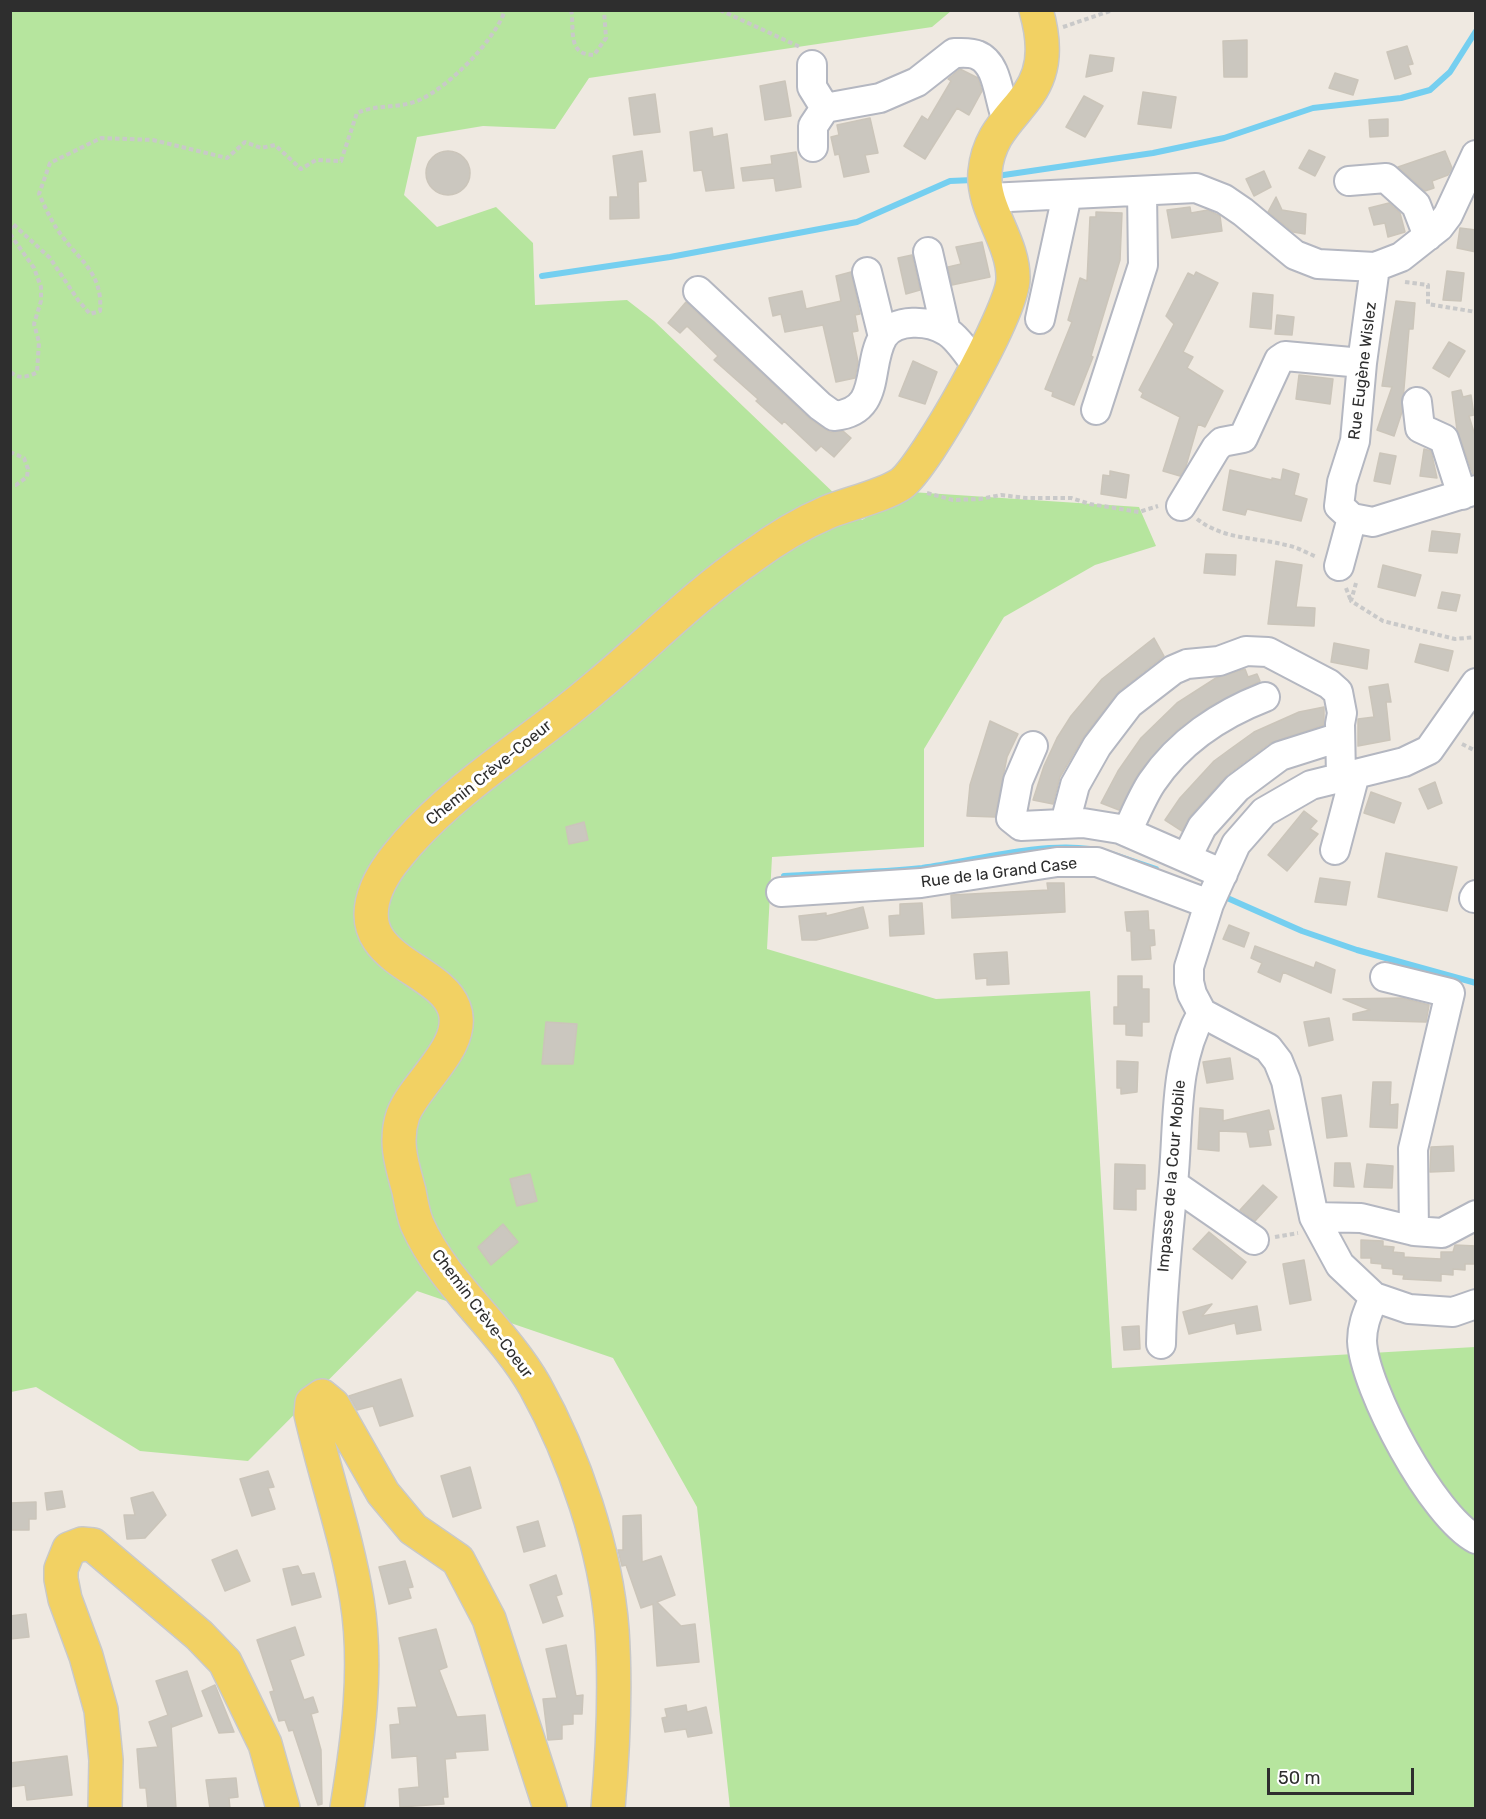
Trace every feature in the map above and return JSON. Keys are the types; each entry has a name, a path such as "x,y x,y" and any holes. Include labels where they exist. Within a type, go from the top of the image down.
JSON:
{"main road":[{"path":"901,484 918,466 977,366 1008,301 1014,280 989,198 985,176 991,146 1030,94 1042,67 1045,48 1040,22"},
{"name":"Chemin Crève-Coeur","path":"608,1809 613,1741 612,1628 600,1556 580,1485 535,1385 493,1325 450,1276 416,1223 397,1145 402,1117 413,1095 449,1049 457,1019 454,1006 447,995 394,956 383,945 374,930 371,905 377,886 390,863 434,813 596,688 669,620 752,556 821,515 901,484"},
{"path":"347,1809 356,1756 362,1664 358,1611 311,1408 315,1400 322,1396 333,1405 383,1493 413,1529 458,1560 489,1619 550,1809"},
{"path":"105,1809 106,1760 101,1710 86,1656 65,1599 61,1579 61,1569 69,1550 82,1544 93,1545 199,1635 225,1662 265,1744 283,1809"}],"street":[{"path":"813,147 813,126 825,108 880,98 917,82 954,53 977,55 986,61 996,79 1001,109 1008,122"},
{"path":"812,64 812,87 825,108"},
{"path":"989,198 1196,188 1224,199 1295,255 1318,264 1375,272 1401,258 1428,236 1448,215 1476,155"},
{"path":"1349,181 1386,178 1416,205 1428,236"},
{"path":"1096,410 1143,265 1142,191"},
{"path":"1040,319 1067,195"},
{"path":"928,252 946,331 977,366"},
{"path":"698,291 820,406 834,416 850,415 861,406 869,388 883,337 867,272"},
{"name":"Rue Eugène Wislez","path":"1352,518 1339,506 1342,482 1355,441 1362,363 1375,272"},
{"path":"883,337 897,325 919,323 946,331"},
{"path":"1181,506 1216,448 1222,442 1243,438 1279,360 1285,356 1362,363"},
{"path":"1348,572 1352,518 1373,522 1469,492 1444,439 1420,428 1417,402"},
{"path":"1065,823 1076,785 1097,746 1129,704 1173,670 1187,664 1219,661 1246,651 1268,652 1329,684 1338,692 1342,713 1340,737 1348,776 1335,850"},
{"path":"1476,683 1429,750 1404,762 1311,785 1264,812 1236,844 1209,904 1189,967 1192,994 1202,1013 1268,1048 1278,1061 1286,1081 1317,1223 1340,1265 1374,1297 1409,1309 1453,1312 1476,1304"},
{"path":"1127,832 1152,782 1186,744 1230,711 1265,697"},
{"path":"1187,857 1202,827 1237,788 1280,756 1340,737"},
{"path":"1033,746 1018,781 1011,818 1021,826 1083,823 1127,832 1223,874"},
{"name":"Rue de la Grand Case","path":"781,892 921,883 1057,862 1097,862 1209,904"},
{"path":"1385,977 1450,993 1413,1149 1414,1231"},
{"name":"Impasse de la Cour Mobile","path":"1161,1344 1165,1247 1173,1184 1183,1060 1188,1039 1202,1013"},
{"path":"1173,1184 1254,1240"},
{"path":"1317,1223 1361,1218 1414,1231 1442,1233 1476,1215"},
{"path":"1374,1297 1364,1322 1362,1342 1374,1392 1432,1497 1452,1521 1476,1539"}],"path":[{"path":"10,371 20,377 29,377 37,372 39,342 34,324 41,302 41,287 34,268 10,232 13,224 50,258 90,314 100,310 95,279 89,266 64,239 49,217 39,194 50,163 101,138 153,140 227,158 245,142 261,148 275,145 301,169 316,160 341,161 357,113 379,106 412,103 437,88 474,57 498,28 505,10"},
{"path":"572,10 572,39 576,48 588,55 594,55 606,38 604,10"},
{"path":"720,10 803,49 812,64"},
{"path":"1040,22 1113,10"},
{"path":"1375,272 1428,285 1428,304 1476,312"},
{"path":"10,452 24,458 28,469 27,477 16,486 10,485"},
{"path":"901,484 953,500 980,499 1001,495 1026,498 1071,498 1090,504 1139,512 1160,505 1181,506 1209,528 1235,537 1288,545 1348,572"},
{"path":"1348,572 1351,601"},
{"path":"1348,572 1351,601"},
{"path":"1351,601 1383,621 1455,639 1476,636"},
{"path":"1254,1240 1317,1223"}],"green space":[{"path":"11,11 951,11 932,27 589,78 555,129 483,126 417,137 404,195 437,227 496,207 533,243 535,305 627,300 654,321 862,520 911,492 1139,507 1156,546 1095,565 1004,617 924,749 924,847 772,857 767,949 936,999 1090,991 1112,1368 1475,1347 1475,1808 730,1808 697,1507 613,1358 417,1291 248,1461 140,1451 36,1387 11,1392"}],"building":[{"path":"1247,40 1247,77 1224,77 1223,41"},
{"path":"1407,46 1413,64 1408,65 1411,74 1395,79 1387,52"},
{"path":"1090,55 1114,58 1112,71 1086,77"},
{"path":"960,69 978,78 982,91 969,115 957,108 925,159 904,146 922,116 928,120 951,81 948,79"},
{"path":"1335,73 1358,80 1353,95 1329,88"},
{"path":"785,81 791,116 765,120 760,86"},
{"path":"1143,92 1176,97 1171,128 1138,124"},
{"path":"655,94 660,132 634,135 629,98"},
{"path":"1084,96 1103,106 1085,137 1066,127"},
{"path":"870,118 878,153 865,155 869,172 844,177 839,154 835,155 831,137 839,135 837,125"},
{"path":"1388,119 1388,136 1370,137 1369,120"},
{"path":"712,128 713,137 727,134 734,188 706,191 702,170 694,171 690,132"},
{"path":"1309,150 1325,157 1315,176 1299,168"},
{"path":"448,151 464,157 470,173 464,189 448,195 432,189 426,173 432,157"},
{"path":"642,151 646,181 638,182 639,218 610,219 610,197 618,197 613,156"},
{"path":"1445,151 1452,168 1448,175 1432,181 1434,188 1425,191 1398,167"},
{"path":"796,152 801,187 776,191 774,178 743,181 741,168 772,164 771,156"},
{"path":"1264,171 1271,187 1254,196 1246,179"},
{"path":"1276,197 1282,210 1306,214 1305,234 1293,232 1268,212"},
{"path":"1389,203 1400,213 1405,232 1388,237 1385,223 1374,225 1369,208"},
{"path":"1190,207 1191,213 1208,210 1220,216 1222,231 1172,238 1167,210"},
{"path":"1096,212 1122,213 1120,260 1091,356 1093,357 1074,405 1052,396 1053,392 1045,389 1072,322 1068,320 1080,278 1087,281 1090,217 1096,217"},
{"path":"1460,228 1476,230 1476,252 1457,248"},
{"path":"982,242 990,277 952,285 948,267 961,264 956,247"},
{"path":"912,255 920,290 906,294 898,258"},
{"path":"1447,271 1464,273 1461,301 1443,300"},
{"path":"851,272 860,314 855,315 858,331 852,332 858,362 855,378 836,382 823,325 785,332 781,314 773,316 769,298 802,291 806,309 841,301 836,276"},
{"path":"1196,272 1218,283 1183,352 1193,357 1187,368 1223,391 1205,427 1198,424 1186,466 1180,476 1163,471 1180,417 1141,397 1143,393 1139,390 1174,324 1166,316 1188,273 1194,276"},
{"path":"1253,293 1273,295 1271,329 1250,327"},
{"path":"1396,301 1415,303 1413,329 1409,329 1402,412 1394,436 1377,430 1392,387 1382,386"},
{"path":"686,302 810,419 830,432 843,431 851,438 834,457 821,446 816,451 784,421 782,424 756,401 758,399 714,360 718,356 687,326 680,333 668,323"},
{"path":"1277,315 1294,317 1292,335 1275,334"},
{"path":"1449,342 1465,351 1449,377 1433,368"},
{"path":"913,361 937,372 925,404 899,396"},
{"path":"1299,375 1333,379 1330,404 1296,399"},
{"path":"1461,390 1463,397 1471,395 1474,415 1469,416 1476,439 1476,474 1473,474 1457,430 1452,392"},
{"path":"1424,449 1431,451 1437,478 1420,476"},
{"path":"1380,453 1396,456 1390,484 1374,481"},
{"path":"1283,469 1299,474 1294,495 1307,499 1301,521 1247,509 1245,515 1223,510 1230,470 1281,480"},
{"path":"1110,471 1129,475 1126,498 1101,494 1103,475 1110,476"},
{"path":"1432,531 1460,534 1457,553 1429,551"},
{"path":"1206,554 1236,555 1235,575 1204,573"},
{"path":"1276,561 1302,565 1296,607 1315,608 1314,626 1268,624"},
{"path":"1383,565 1421,575 1415,596 1378,587"},
{"path":"1442,592 1460,595 1456,611 1438,608"},
{"path":"1154,638 1164,656 1119,691 1084,736 1060,777 1053,804 1033,800 1044,766 1057,738 1071,716 1102,679"},
{"path":"1334,643 1369,650 1367,669 1331,662"},
{"path":"1420,644 1453,651 1448,671 1415,662"},
{"path":"1245,669 1248,677 1257,674 1260,681 1209,707 1177,730 1139,772 1119,810 1101,803 1118,771 1141,738 1177,703 1216,678"},
{"path":"1388,684 1391,702 1386,702 1390,740 1358,746 1358,719 1374,717 1369,687"},
{"path":"1324,707 1324,725 1270,743 1227,775 1190,816 1182,831 1165,820 1180,798 1214,761 1254,732 1299,712"},
{"path":"990,721 1018,734 1007,757 995,817 967,816 970,785"},
{"path":"1435,782 1442,803 1428,809 1419,789"},
{"path":"1371,792 1401,803 1394,823 1364,813"},
{"path":"1304,811 1317,821 1310,829 1318,834 1287,871 1268,855"},
{"path":"584,822 588,840 569,844 566,827"},
{"path":"1386,853 1457,867 1447,911 1378,897"},
{"path":"1320,878 1350,882 1346,905 1315,902"},
{"path":"1047,883 1064,883 1065,912 952,918 951,895 1048,890"},
{"path":"922,903 924,934 890,936 889,916 900,915 900,904"},
{"path":"863,907 868,928 816,940 802,940 799,916 826,913 826,916"},
{"path":"1148,911 1149,930 1154,930 1155,945 1150,946 1151,959 1132,960 1131,931 1127,931 1125,912"},
{"path":"1229,925 1249,933 1244,947 1223,939"},
{"path":"1255,946 1314,968 1316,962 1335,970 1331,993 1283,972 1280,982 1258,972 1262,963 1251,958"},
{"path":"1007,952 1009,984 987,985 987,978 976,979 974,954"},
{"path":"1118,976 1142,976 1142,989 1149,989 1149,1022 1142,1022 1142,1036 1126,1035 1126,1024 1114,1024 1114,1007 1118,1007"},
{"path":"1402,998 1429,1005 1426,1022 1353,1020 1353,1014 1370,1010 1343,999"},
{"path":"1329,1018 1333,1040 1309,1046 1304,1022"},
{"path":"546,1022 577,1024 573,1064 542,1064"},
{"path":"1230,1058 1233,1079 1207,1083 1203,1062"},
{"path":"1117,1061 1138,1062 1137,1092 1121,1094 1121,1088 1117,1088"},
{"path":"1373,1082 1391,1082 1390,1105 1398,1104 1397,1128 1370,1127"},
{"path":"1341,1095 1347,1136 1327,1138 1322,1098"},
{"path":"1200,1108 1223,1110 1223,1121 1269,1110 1274,1129 1268,1130 1271,1145 1250,1147 1247,1132 1219,1131 1219,1151 1198,1149"},
{"path":"1453,1146 1454,1171 1430,1172 1431,1147"},
{"path":"1335,1163 1350,1163 1354,1187 1334,1186"},
{"path":"1115,1164 1145,1165 1145,1189 1136,1189 1136,1210 1114,1209"},
{"path":"1367,1164 1393,1166 1392,1188 1364,1187"},
{"path":"530,1174 537,1201 517,1206 510,1179"},
{"path":"1263,1185 1277,1197 1255,1221 1240,1210"},
{"path":"503,1224 518,1242 491,1265 478,1247"},
{"path":"1209,1232 1246,1262 1232,1279 1193,1249"},
{"path":"1361,1240 1383,1241 1383,1246 1394,1247 1393,1252 1404,1253 1404,1257 1421,1258 1441,1259 1441,1252 1453,1252 1455,1245 1476,1246 1476,1264 1465,1264 1465,1270 1453,1269 1453,1275 1441,1274 1441,1281 1403,1279 1404,1275 1393,1274 1393,1269 1382,1268 1382,1264 1371,1263 1371,1258 1361,1258"},
{"path":"1304,1260 1311,1300 1290,1304 1283,1264"},
{"path":"1212,1304 1202,1316 1257,1306 1261,1330 1237,1334 1235,1323 1189,1334 1183,1312"},
{"path":"1139,1326 1140,1349 1124,1350 1122,1327"},
{"path":"401,1379 413,1416 380,1426 373,1406 357,1410 349,1396"},
{"path":"470,1467 481,1508 453,1517 441,1476"},
{"path":"268,1471 274,1487 268,1488 275,1509 252,1516 240,1479"},
{"path":"62,1491 65,1507 47,1510 45,1493"},
{"path":"153,1492 166,1515 145,1538 127,1539 124,1515 135,1515 131,1498"},
{"path":"36,1502 36,1519 29,1519 29,1530 10,1530 10,1503"},
{"path":"641,1515 642,1562 661,1556 675,1595 657,1602 681,1626 695,1624 699,1662 657,1666 653,1604 641,1608 626,1565 622,1566 618,1550 623,1550 623,1516"},
{"path":"538,1521 545,1546 524,1552 517,1527"},
{"path":"237,1550 250,1581 225,1591 212,1560"},
{"path":"405,1561 413,1587 408,1588 411,1598 389,1604 379,1567"},
{"path":"298,1566 302,1575 314,1573 321,1597 292,1605 283,1569"},
{"path":"556,1575 562,1594 556,1596 563,1616 543,1623 530,1585"},
{"path":"26,1614 29,1637 10,1639 10,1616"},
{"path":"295,1627 304,1655 290,1660 304,1700 313,1697 318,1712 311,1714 321,1750 322,1804 318,1805 293,1730 289,1731 285,1720 279,1721 270,1692 274,1691 257,1640"},
{"path":"436,1629 447,1667 439,1670 457,1717 485,1715 488,1750 455,1752 456,1758 445,1759 448,1797 443,1797 444,1804 400,1807 399,1789 419,1787 417,1756 392,1758 390,1725 400,1724 398,1708 417,1707 399,1638"},
{"path":"566,1645 576,1696 583,1695 582,1714 573,1714 573,1724 562,1725 562,1739 548,1740 543,1699 557,1698 546,1649"},
{"path":"187,1671 202,1716 172,1727 171,1724 176,1809 148,1809 146,1788 140,1788 137,1749 158,1747 149,1722 168,1715 156,1681"},
{"path":"215,1685 234,1732 219,1733 202,1691"},
{"path":"686,1705 687,1712 706,1707 712,1733 688,1737 686,1729 665,1732 662,1718 667,1717 665,1709"},
{"path":"67,1756 72,1795 27,1800 25,1785 10,1787 10,1763"},
{"path":"236,1778 238,1797 229,1798 230,1809 210,1809 206,1780"}],"waterway":[{"path":"997,176 1153,153 1224,138 1313,108 1401,98 1430,90 1450,72 1476,31"},
{"path":"542,276 670,257 857,222 950,181 973,180"},
{"path":"784,876 922,868 1049,848 1090,849"},
{"path":"1103,851 1156,869"},
{"path":"1225,897 1302,931 1357,950 1476,983"}]}
